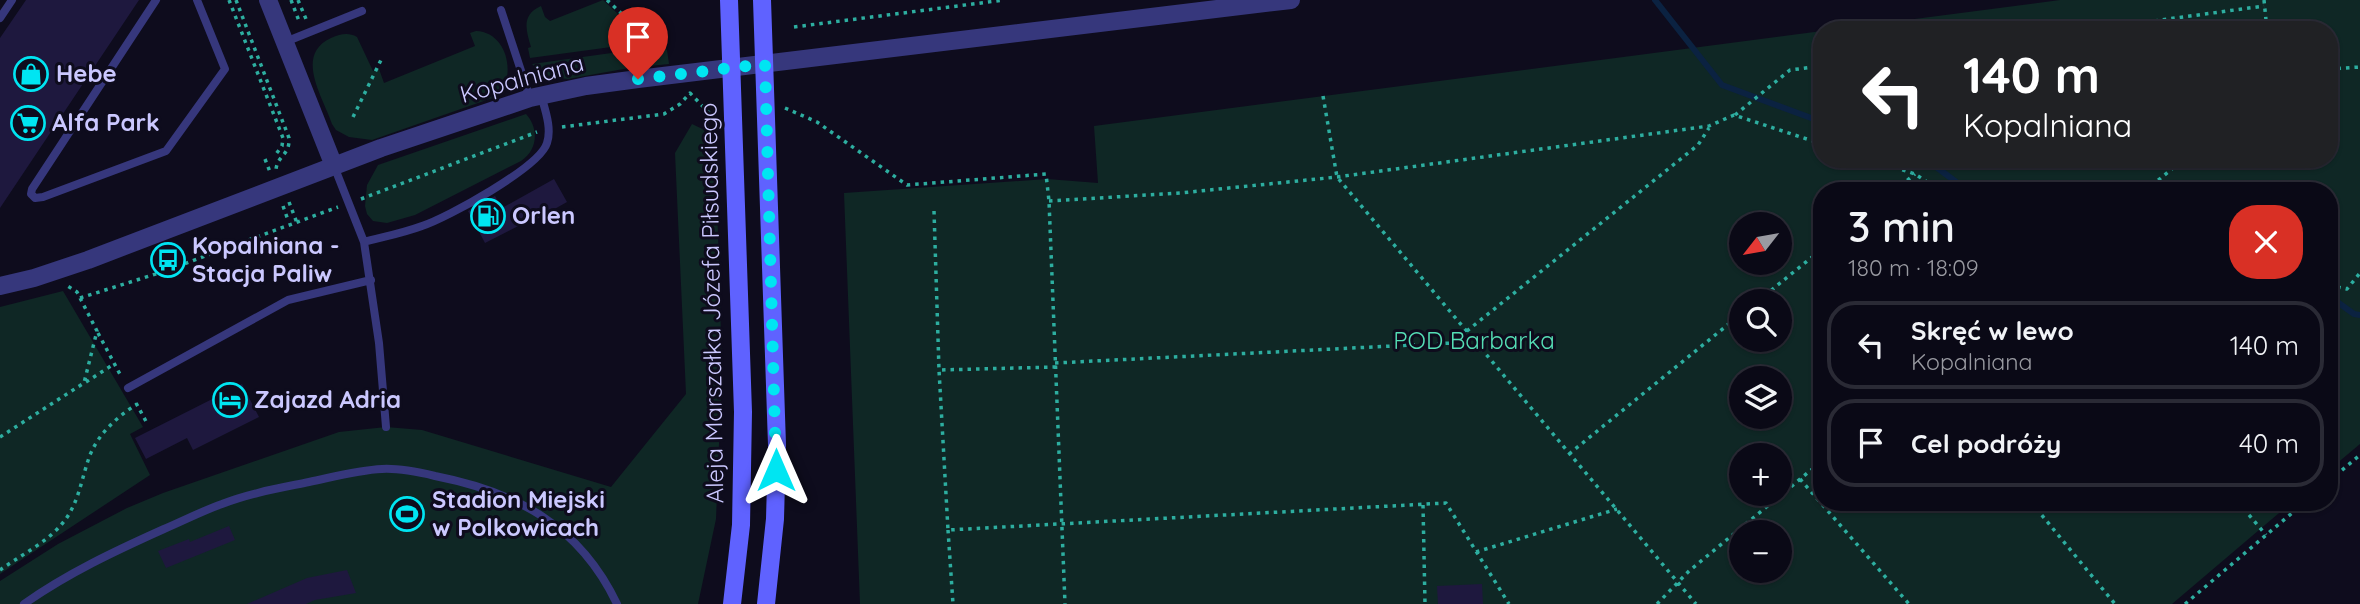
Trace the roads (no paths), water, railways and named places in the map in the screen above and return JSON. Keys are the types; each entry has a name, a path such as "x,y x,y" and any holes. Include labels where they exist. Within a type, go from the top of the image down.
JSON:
{"main road":[{"name":"Aleja Marszałka Józefa Piłsudskiego","path":"729,0 743,412 741,525 732,604"},
{"path":"762,0 776,446 775,519 766,604"}],"street":[{"path":"268,0 334,166"},
{"name":"Kopalniana","path":"0,286 34,278 100,256 334,166 536,97 603,83 1291,0"}],"lane":[{"path":"0,18 12,0"},
{"path":"156,0 32,189 31,194 35,198 166,151 225,69 197,0"},
{"path":"364,242 424,226 501,185 538,158 547,144 549,129 501,10"},
{"path":"285,42 362,11"},
{"path":"334,166 364,242 379,343 386,427"},
{"path":"128,388 288,300 370,280"},
{"path":"24,604 49,586 102,557 222,504 295,485 384,469 451,479 516,501 545,518 592,559 617,604"}],"waterway":[{"path":"1655,0 1722,85 1813,119"},
{"path":"1938,168 1956,182"},
{"path":"2338,302 2360,315"}],"place":[{"name":"Hebe","path":"31,74"},
{"name":"Alfa Park","path":"28,123"},
{"name":"Orlen","path":"488,216"},
{"name":"Kopalniana - Stacja Paliw","path":"168,260"},
{"name":"Zajazd Adria","path":"230,400"},
{"name":"Stadion Miejski w Polkowicach","path":"407,514"}],"park label":[{"name":"POD Barbarka","path":"1474,341"}]}
